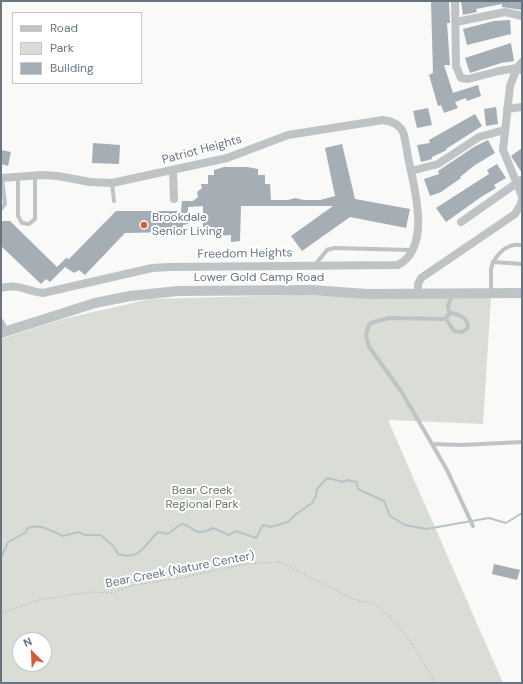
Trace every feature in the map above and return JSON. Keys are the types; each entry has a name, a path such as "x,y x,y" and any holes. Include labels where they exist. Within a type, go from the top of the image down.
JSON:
{"street":[{"path":"455,1 456,66 461,78 468,79 520,67"},
{"path":"456,22 505,12 522,16"},
{"path":"520,67 510,86 504,130 504,156 520,181 522,196"},
{"path":"507,109 522,107"},
{"name":"Patriot Heights","path":"1,178 58,176 90,182 112,183 173,171 226,158 288,135 384,120 392,121 403,132 412,174"},
{"path":"412,174 438,164 479,137 504,130"},
{"path":"173,171 174,199"},
{"name":"Freedom Heights","path":"1,288 17,285 34,292 43,292 152,268 169,267 398,265 405,261 411,250 416,238 419,220 418,204 412,174"},
{"path":"462,222 520,181"},
{"path":"418,294 418,284 421,278 515,214 521,204 522,199"},
{"name":"Lower Gold Camp Road","path":"2,329 95,303 130,296 178,291 311,290 367,294 522,294"}],"lane":[{"path":"18,177 18,216 22,224 29,224 35,219 35,176"},
{"path":"1,178 4,204 1,209"},
{"path":"112,183 114,201"},
{"path":"491,293 491,269 493,262 507,247 514,244 522,245"},
{"path":"315,265 327,250 334,248 411,250"},
{"path":"493,262 522,264"},
{"path":"450,314 448,307 452,293"},
{"path":"452,313 461,315 466,320 468,328 466,331 454,331 446,319 452,313"},
{"path":"446,319 403,317 382,318 371,323 367,331 367,342 369,347 401,391 432,444 469,515 473,526"},
{"path":"432,444 461,445 522,442"}],"path":[{"name":"Bear Creek (Nature Center)","path":"1,612 38,600 91,592 113,593 133,585 180,578 239,565 280,562 353,600 378,605 413,644 435,683"}],"green space":[{"name":"Bear Creek Regional Park","path":"293,295 491,298 483,424 388,420 503,683 1,683 1,339 63,319 150,299"}],"building":[{"path":"431,1 449,1 450,23 447,23 450,65 444,65 453,93 478,85 481,96 467,101 466,98 455,102 458,108 444,113 441,105 438,106 429,75 433,73"},
{"path":"461,1 522,1 522,10 502,7 502,4 476,9 477,12 463,15"},
{"path":"510,20 511,34 467,45 463,29 494,21"},
{"path":"511,43 514,61 501,63 470,73 465,58"},
{"path":"496,107 498,124 486,126 484,109"},
{"path":"428,108 432,125 417,128 413,111"},
{"path":"475,114 482,126 446,149 447,150 432,157 432,159 421,162 417,145 430,143 429,140"},
{"path":"488,140 495,153 475,165 460,177 461,178 441,192 430,196 424,179 439,174 438,171 474,147"},
{"path":"93,143 120,145 119,164 92,163"},
{"name":"Brookdale Senior Living","path":"342,144 355,199 410,209 406,228 350,217 302,251 291,236 333,206 241,206 240,241 231,242 231,235 208,236 207,230 203,231 203,206 188,207 188,224 183,225 182,232 125,233 85,275 79,270 74,273 65,267 50,282 46,279 41,284 1,246 1,221 10,221 57,267 66,258 69,259 116,211 181,211 182,201 193,201 198,197 197,192 202,188 201,184 208,184 208,175 214,175 214,170 224,167 247,167 258,169 258,175 265,175 265,184 270,184 271,200 288,200 295,198 304,200 320,200 335,196 325,148"},
{"path":"522,148 522,173 511,156"},
{"path":"1,150 11,152 8,166 1,164"},
{"path":"497,164 506,178 494,185 496,188 446,222 436,208 489,174 487,170"},
{"path":"494,564 520,570 517,580 492,574"}],"waterway":[{"path":"1,558 8,542 26,532 27,528 37,526 46,528 63,536 78,532 85,535 101,535 114,547 118,554 126,556 137,554 158,532 168,534 181,524 186,525 197,532 206,531 213,528 229,535 236,531 256,538 263,525 271,527 288,522 312,503 316,496 317,489 327,478 344,482 347,480 357,482 358,489 384,501 390,516 405,525 426,529 489,518 506,523 522,513"}],"place":[{"name":"Brookdale Senior Living","path":"144,225"}]}
